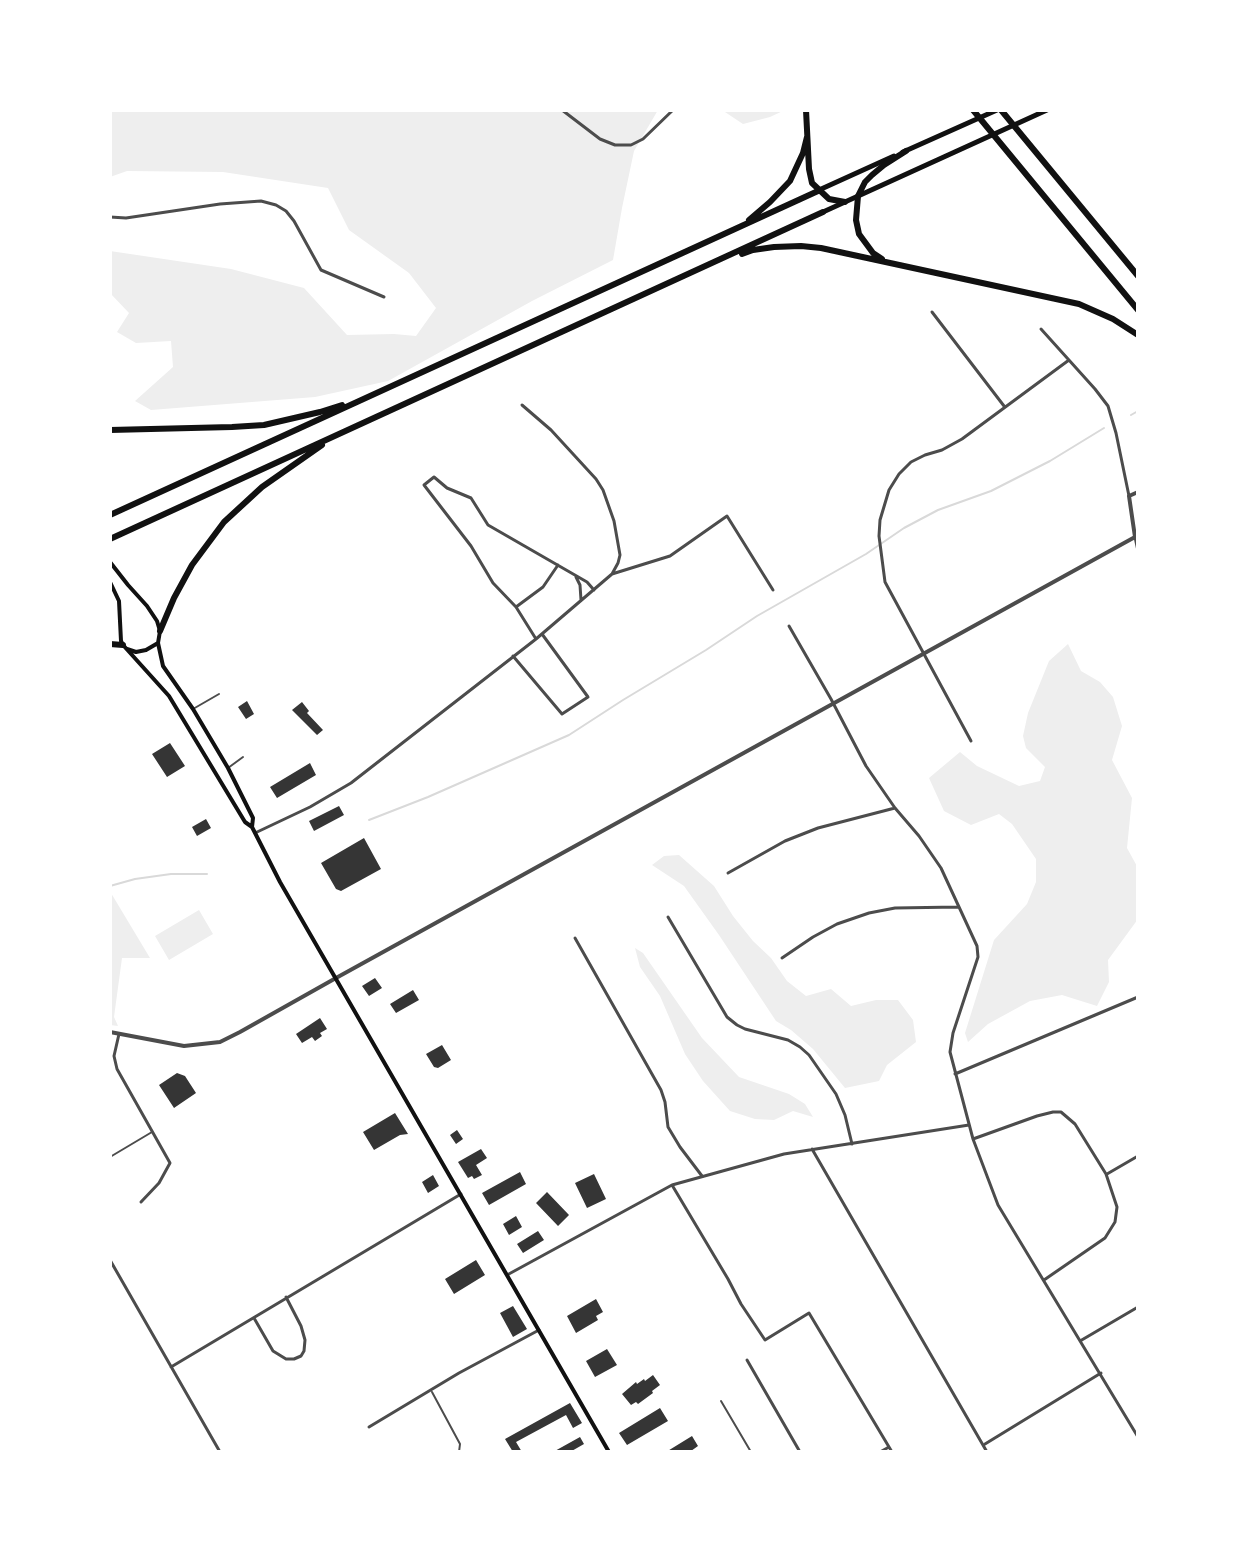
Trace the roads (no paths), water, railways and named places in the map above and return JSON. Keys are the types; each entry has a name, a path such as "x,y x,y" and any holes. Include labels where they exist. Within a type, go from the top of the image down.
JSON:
{"highway":[{"path":"806,110 812,183 829,199 845,202"},
{"path":"973,110 1138,310"},
{"path":"112,514 999,110 1138,276"},
{"path":"110,539 1047,110"},
{"path":"738,228 790,181 807,137"},
{"path":"887,263 873,253 859,234 856,220 858,196 872,175 906,151"},
{"path":"708,265 753,250 801,246 821,248 1079,304 1113,319 1138,335"},
{"path":"110,430 264,425 320,412 372,394"},
{"path":"160,631 192,565 224,522 262,487 334,436"},
{"path":"110,644 124,647"}],"main road":[{"path":"110,562 157,621 160,631 158,643 166,674 193,709 228,768 253,818 252,827"},
{"path":"110,582 119,601 124,647 169,696 245,822 252,827 280,882 609,1452"},
{"path":"124,647 136,652 158,643"}],"street":[{"path":"562,110 600,139 615,145 631,145 643,139 673,110"},
{"path":"110,217 126,218 261,201 276,205 294,221 321,270 384,297"},
{"path":"932,312 1004,406"},
{"path":"1041,329 1108,406 1138,551"},
{"path":"971,741 885,582 880,520 889,490 911,462 962,439 1069,360"},
{"path":"255,833 351,783 536,639 612,574 620,555 614,521 603,490 551,430 522,405"},
{"path":"536,639 516,607 493,583 471,546 424,485 434,477 447,488 471,498 488,525 587,582 594,590"},
{"path":"1129,496 1138,492"},
{"path":"612,574 670,556 727,516 773,590"},
{"path":"110,1032 184,1046 220,1042 1135,537"},
{"path":"516,607 543,587 558,565"},
{"path":"576,577 581,602"},
{"path":"789,626 866,766 941,868 977,946 978,957 953,1033 950,1052 973,1139 998,1205 1138,1437"},
{"path":"513,656 562,714 588,697 542,634"},
{"path":"728,873 783,842 818,828 895,808"},
{"path":"782,958 837,924 869,913 895,908 958,907"},
{"path":"668,917 727,1017 745,1029 788,1040 809,1055 836,1094 852,1144"},
{"path":"575,938 661,1090 668,1127 702,1176"},
{"path":"955,1074 1138,997"},
{"path":"119,1034 114,1056 117,1069 170,1163 159,1183 141,1202"},
{"path":"973,1139 1037,1116 1061,1112 1075,1124 1106,1174 1117,1207 1115,1222 1105,1238 1043,1281"},
{"path":"507,1275 672,1185 784,1154 969,1125"},
{"path":"812,1149 987,1452"},
{"path":"1106,1174 1138,1156"},
{"path":"672,1185 765,1340 809,1313 892,1452"},
{"path":"171,1367 461,1194"},
{"path":"110,1260 220,1452"},
{"path":"253,1317 273,1351 286,1359 301,1356 305,1340 286,1297"},
{"path":"1080,1341 1138,1307"},
{"path":"369,1427 539,1330"},
{"path":"747,1360 800,1452"},
{"path":"983,1445 1101,1373"},
{"path":"880,1452 889,1447"}],"lane":[{"path":"193,709 219,694"},
{"path":"228,768 243,757"},
{"path":"110,1157 153,1131"},
{"path":"432,1391 460,1444 459,1452"},
{"path":"721,1401 751,1452"}],"waterway":[{"path":"1131,415 1138,411"},
{"path":"369,820 569,735 757,616 866,554 904,528 938,510 991,491 1050,461 1104,428"},
{"path":"110,886 171,874 207,874"}]}
